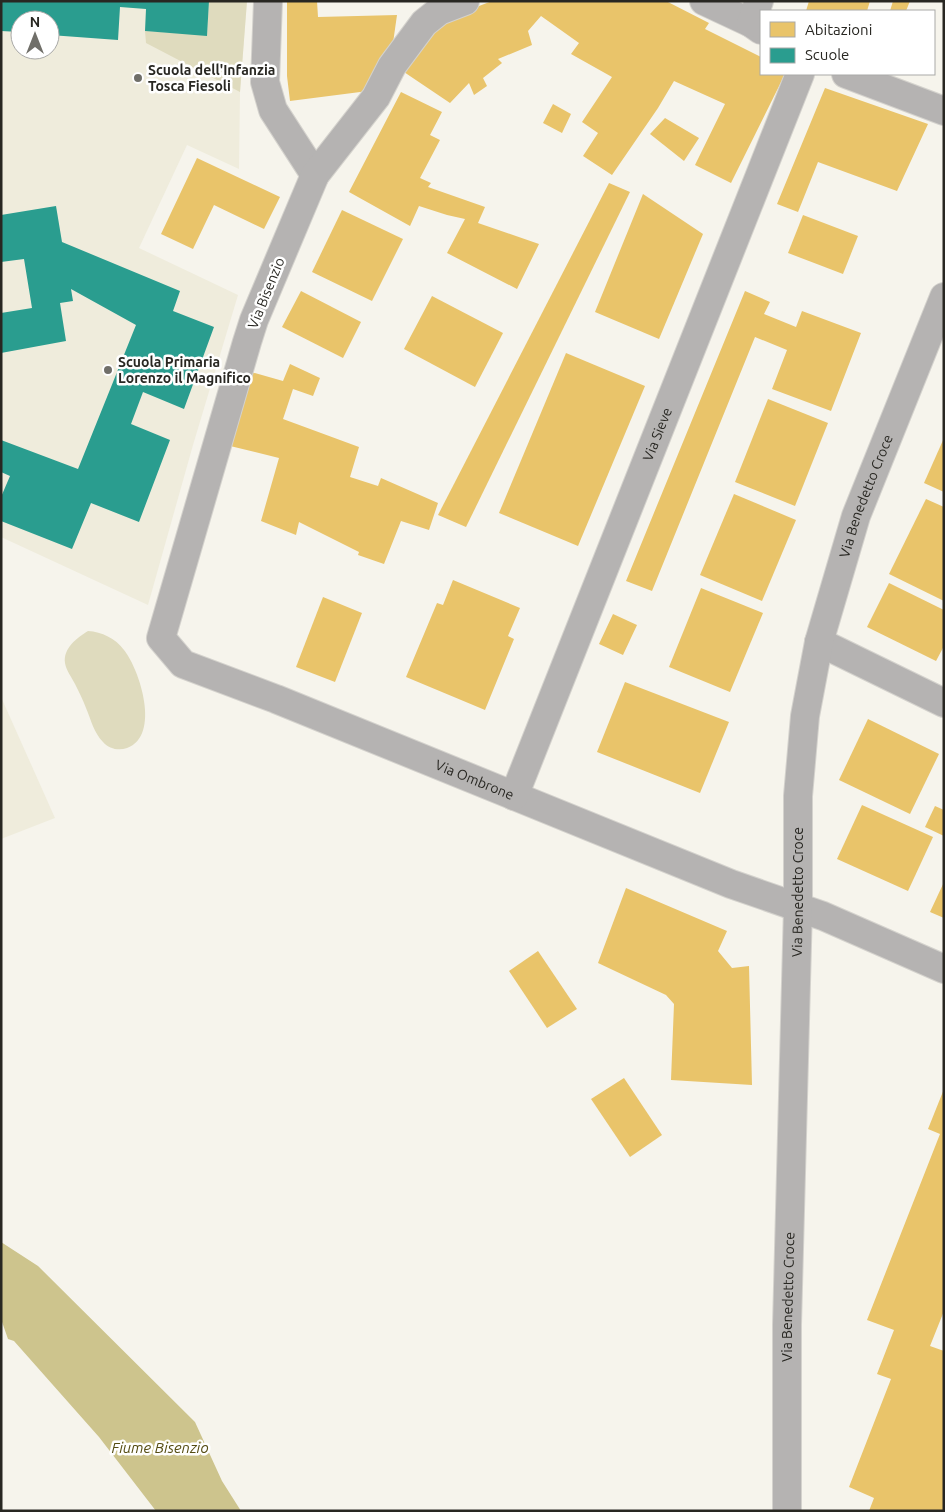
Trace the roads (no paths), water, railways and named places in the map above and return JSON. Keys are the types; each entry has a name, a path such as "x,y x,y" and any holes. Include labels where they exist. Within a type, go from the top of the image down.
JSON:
{"street":[{"path":"268,1 265,82 273,110 315,175"},
{"name":"Via Bisenzio","path":"161,638 254,320 315,175 376,96 392,66 424,23 439,11 465,1"},
{"path":"704,1 757,18"},
{"name":"Via Sieve","path":"514,796 800,75"},
{"path":"849,75 944,111"},
{"name":"Via Benedetto Croce","path":"787,1511 787,1325 798,907 798,796 805,716 819,642 856,516 944,297"},
{"name":"Via Ombrone","path":"161,638 183,664 276,699 731,884 823,916 944,968"},
{"path":"819,642 944,703"}],"water":[{"name":"Fiume Bisenzio","path":"1,1242 38,1266 195,1422 222,1481 241,1511 156,1511 99,1437 14,1341 8,1339 1,1319"}],"place":[{"name":"Scuola dell'Infanzia Tosca Fiesoli","path":"138,78"},
{"name":"Scuola Primaria Lorenzo il Magnifico","path":"108,370"}]}
